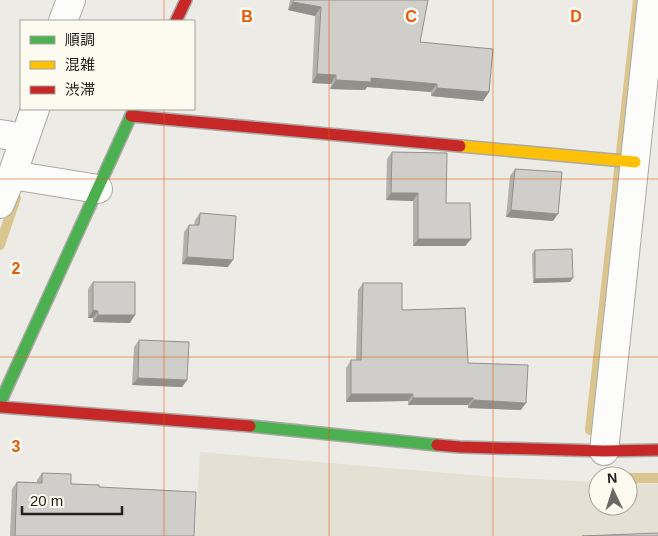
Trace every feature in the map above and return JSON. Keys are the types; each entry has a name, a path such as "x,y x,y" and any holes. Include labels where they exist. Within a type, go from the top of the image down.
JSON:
{"street":[{"path":"63,20 71,0"},
{"path":"176,20 186,0"},
{"path":"604,451 625,161 652,0"},
{"path":"0,204 21,176 13,136 34,110"},
{"path":"625,161 133,112 0,405 460,447 604,451 658,450"},
{"path":"21,176 98,189"}],"shaded area":[{"path":"200,452 495,477 588,482 588,516 638,516 638,483 658,484 658,536 195,536"}],"building":[{"path":"294,0 428,0 420,42 493,49 489,92 437,88 437,84 371,78 371,82 336,80 336,75 317,74 321,7 293,2"},
{"path":"392,152 447,153 446,203 470,203 471,239 418,239 418,193 391,193"},
{"path":"515,169 562,172 558,214 511,210"},
{"path":"200,213 236,216 233,260 187,257 189,225 199,225"},
{"path":"572,249 573,278 535,279 535,250"},
{"path":"93,282 135,282 135,315 98,315 98,311 93,310"},
{"path":"363,283 402,283 402,310 465,308 468,363 528,365 526,403 473,400 473,398 413,398 413,394 351,394 351,360 361,360"},
{"path":"139,340 189,342 187,380 138,378"},
{"path":"42,473 71,474 71,484 196,492 194,536 15,536 17,482 42,483"},
{"path":"658,533 658,536 582,536"}],"waterway":[{"path":"590,430 638,0"},
{"path":"0,245 16,198"},
{"path":"638,478 658,478"}],"traffic: fast":[{"path":"0,403 134,110"},
{"path":"250,426 437,445"}],"traffic: slow":[{"path":"460,146 635,162"}],"traffic: jam":[{"path":"176,20 186,0"},
{"path":"131,116 460,146"},
{"path":"0,407 250,426"},
{"path":"437,445 604,451 658,450"}]}
